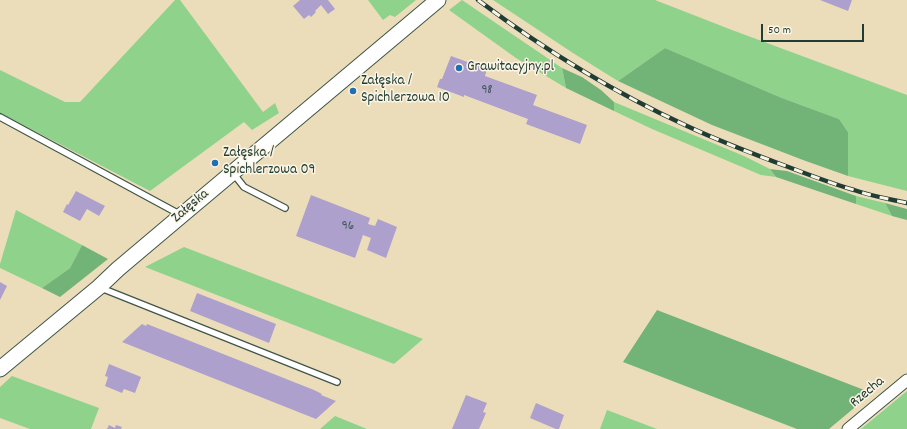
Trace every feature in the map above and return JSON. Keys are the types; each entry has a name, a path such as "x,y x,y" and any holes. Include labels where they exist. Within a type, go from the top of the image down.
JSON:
{"street":[{"name":"Załęska","path":"0,369 438,0"},
{"name":"Rzecha","path":"848,429 907,380"}],"lane":[{"path":"0,117 182,215"},
{"path":"232,172 244,187 285,208"},
{"path":"98,287 337,382"}],"green space":[{"path":"175,0 180,0 263,112 275,103 279,113 252,130 244,122 150,191 0,113 0,70 65,102 80,102"},
{"path":"368,0 416,0 395,17 390,15 383,20"},
{"path":"462,0 562,68 566,88 516,58 449,10"},
{"path":"493,0 655,0 907,95 907,191 848,176 848,132 839,119 782,98 665,48 618,81"},
{"path":"665,48 782,98 839,119 848,132 848,176 712,125 618,81"},
{"path":"562,68 582,77 601,90 614,102 614,111 566,88"},
{"path":"614,102 744,156 770,169 776,177 761,175 652,129 614,111"},
{"path":"770,169 787,171 856,196 856,204 776,177"},
{"path":"856,196 885,203 892,216 856,204"},
{"path":"885,203 907,209 907,220 892,216"},
{"path":"16,210 82,245 70,268 42,288 0,268"},
{"path":"82,245 108,259 60,297 42,288 70,268"},
{"path":"184,247 423,339 394,364 145,267"},
{"path":"657,310 872,393 829,429 797,429 623,362"},
{"path":"12,376 99,408 91,429 30,429 0,418 0,387"},
{"path":"907,391 907,429 861,429"},
{"path":"607,410 657,429 600,429"},
{"path":"335,416 367,429 320,429"}],"building":[{"path":"300,0 328,0 335,9 328,14 321,5 311,17 309,15 304,19 293,6"},
{"path":"820,0 852,0 848,11"},
{"path":"451,56 487,69 485,76 537,95 533,105 587,125 580,144 526,124 528,119 464,95 464,97 437,87 440,79 442,79"},
{"path":"76,191 105,206 99,216 87,209 80,221 63,212"},
{"path":"311,195 370,218 368,224 375,226 378,219 397,227 386,258 367,250 371,238 363,235 355,258 296,236"},
{"path":"0,282 7,286 0,300"},
{"path":"197,293 276,324 269,343 190,311"},
{"path":"142,324 146,326 147,324 314,390 322,394 321,395 336,401 316,419 122,342"},
{"path":"109,364 141,377 135,393 124,389 122,393 105,386 108,377 105,376"},
{"path":"466,395 487,403 483,412 486,413 479,429 452,429"},
{"path":"536,403 564,415 559,429 530,418"},
{"path":"109,425 115,428 116,425 122,427 121,429 107,429"}],"railway":[{"path":"478,0 528,36 579,69 659,113 739,148 830,183 867,194 907,203"}],"place":[{"name":"Grawitacyjny.pl","path":"459,68"},
{"name":"Załęska / Spichlerzowa 10","path":"353,91"},
{"name":"Załęska / Spichlerzowa 09","path":"215,163"}]}
